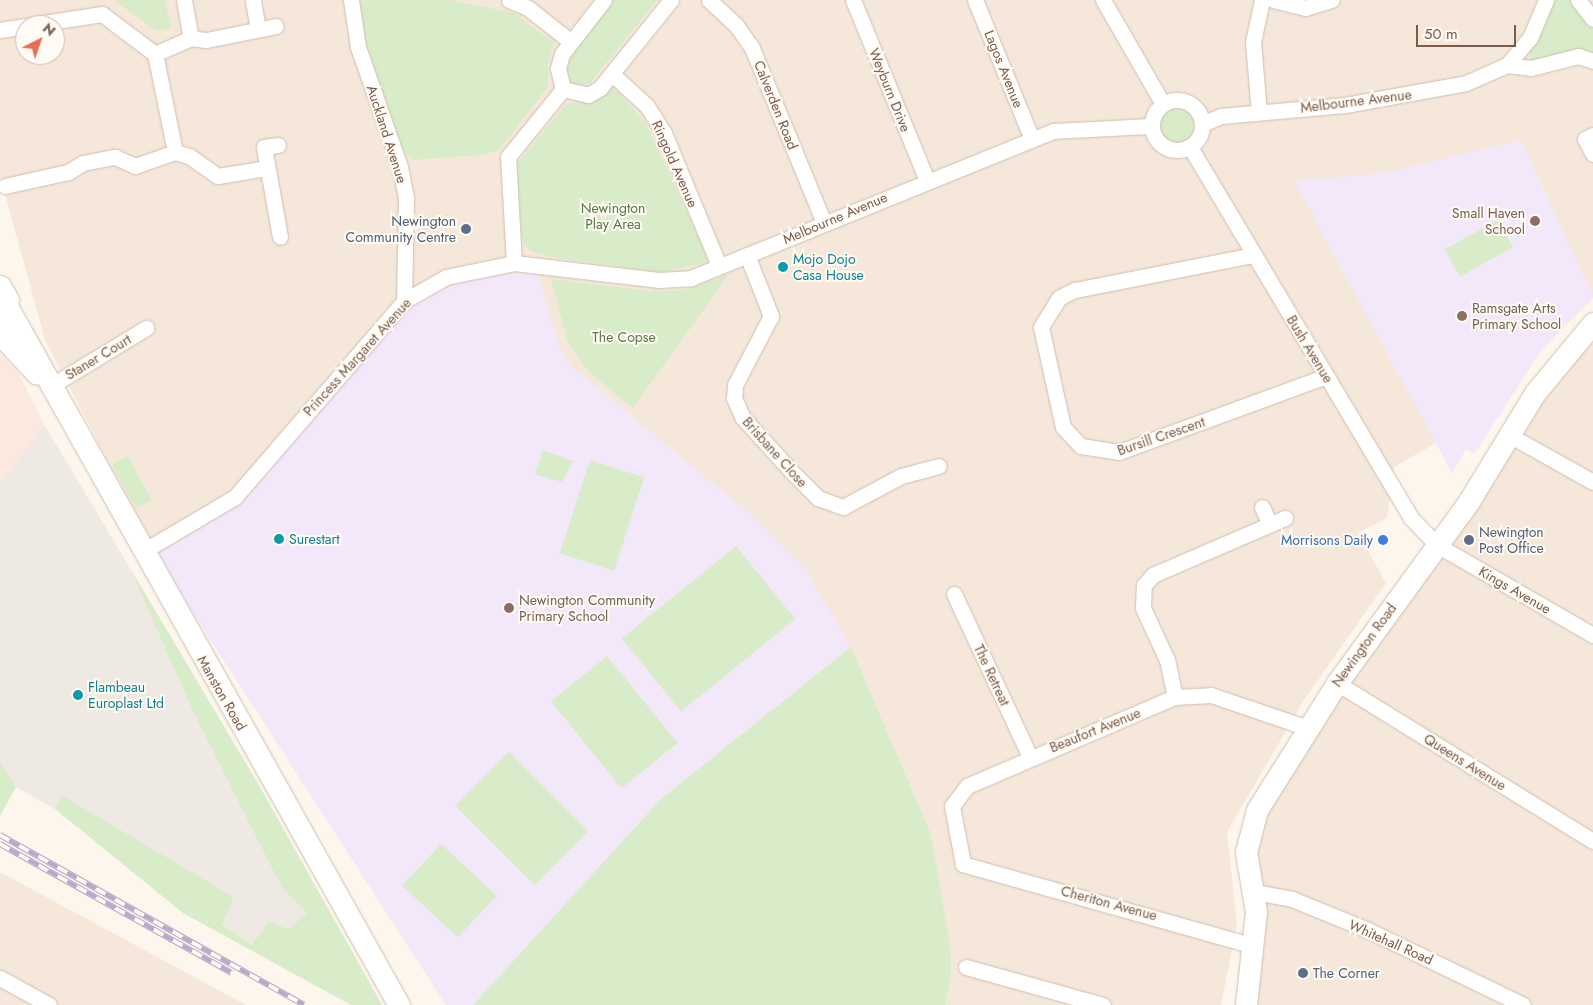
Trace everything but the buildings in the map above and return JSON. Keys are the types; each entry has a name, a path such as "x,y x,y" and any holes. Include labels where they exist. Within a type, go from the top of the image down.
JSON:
{"main road":[{"name":"Manston Road","path":"0,286 4,314 42,365 47,383 399,1005"},
{"name":"Newington Road","path":"1246,1005 1254,946 1254,892 1246,852 1248,833 1308,728 1337,683 1437,545 1535,393 1590,330"},
{"name":"Manston Road","path":"0,334 47,383"}],"street":[{"path":"184,0 191,38"},
{"name":"Auckland Avenue","path":"351,0 358,47 400,167 406,198 404,301"},
{"path":"509,0 528,8 571,42"},
{"path":"563,89 558,68 571,42 604,0"},
{"path":"563,89 588,95 612,74 671,0"},
{"name":"Calverden Road","path":"709,0 736,25 752,48 824,223"},
{"name":"Weyburn Drive","path":"853,0 927,180"},
{"name":"Lagos Avenue","path":"976,0 1032,139"},
{"path":"1103,0 1163,104"},
{"path":"1259,112 1253,42 1262,0"},
{"path":"1273,0 1305,8 1332,0"},
{"name":"Melbourne Avenue","path":"1202,124 1259,112 1398,97 1466,83 1508,65 1530,38 1546,0"},
{"path":"1578,0 1593,19"},
{"path":"253,1 258,30"},
{"path":"65,16 101,7 155,54 175,152"},
{"path":"155,54 191,38 206,40 276,26"},
{"path":"0,30 15,28"},
{"name":"Melbourne Avenue","path":"1508,65 1532,68 1578,56 1593,61"},
{"name":"Ringold Avenue","path":"612,74 647,106 664,133 719,266"},
{"path":"514,264 508,157 563,89"},
{"path":"1177,100 1191,104 1202,124 1199,137 1190,146 1166,147 1152,126 1163,104 1177,100"},
{"name":"Melbourne Avenue","path":"514,264 658,280 691,278 927,180 1032,139 1076,128 1152,126"},
{"path":"1593,135 1585,139 1593,154"},
{"path":"278,145 264,147 280,238"},
{"name":"Bush Avenue","path":"1190,146 1253,255 1411,518 1437,545"},
{"path":"5,186 68,172 83,163 115,157 135,166 175,152 188,156 218,176 267,168"},
{"name":"Brisbane Close","path":"747,255 770,316 735,385 734,398 743,418 818,498 843,507 901,476 939,466"},
{"name":"Bursill Crescent","path":"1253,255 1074,290 1059,298 1041,327 1063,427 1082,446 1119,452 1327,376"},
{"name":"Princess Margaret Avenue","path":"142,552 235,497 404,301 446,277 514,264"},
{"name":"Staner Court","path":"47,383 146,328"},
{"path":"1509,435 1593,482"},
{"path":"1262,507 1270,524"},
{"path":"1175,697 1167,660 1141,597 1154,575 1207,561 1270,524 1285,518"},
{"name":"Kings Avenue","path":"1437,545 1593,634"},
{"name":"The Retreat","path":"954,594 1030,757"},
{"name":"Queens Avenue","path":"1337,683 1593,841"},
{"name":"Beaufort Avenue","path":"963,864 951,815 955,798 967,786 1030,757 1175,697 1211,695 1308,728"},
{"name":"Cheriton Avenue","path":"963,864 1254,946"},
{"name":"Whitehall Road","path":"1254,892 1292,899 1368,930 1523,1005"},
{"path":"966,967 1103,1005"},
{"path":"0,978 29,1001 49,1005"}],"shaded area":[{"path":"0,0 1593,0 1593,298 1542,349 1474,454 1466,449 1452,473 1436,443 1394,467 1387,518 1358,533 1386,583 1304,700 1227,832 1237,925 1221,1005 945,1005 951,978 931,834 851,647 661,799 473,1005 446,1005 156,555 45,340 0,176"},
{"name":"Ramsgate Arts Primary School","path":"1521,140 1593,297 1542,349 1474,454 1466,449 1452,473 1294,181 1385,173"},
{"name":"Newington Community Primary School","path":"516,273 538,275 560,348 571,366 749,513 805,569 851,647 661,799 473,1005 446,1005 156,555 242,504 390,325 425,296 481,276"},
{"path":"1593,343 1593,1005 1249,1005 1266,906 1255,841 1275,793 1555,375"},
{"path":"0,354 17,370 44,424 0,483"},
{"path":"44,424 130,568 282,888 307,913 288,929 252,946 222,925 234,897 61,796 55,809 16,787 0,761 0,483"},
{"path":"0,872 246,1005 0,1005"}],"green space":[{"path":"122,0 165,0 171,28 157,31 116,2"},
{"path":"360,0 450,0 514,13 554,43 548,63 548,87 499,150 481,155 412,160 403,151 362,30"},
{"path":"608,0 657,0 590,83 576,86 568,82 563,63"},
{"path":"1554,0 1574,0 1593,27 1593,55 1531,60 1529,50 1540,36"},
{"name":"Newington Play Area","path":"611,85 646,123 708,258 705,263 660,272 550,257 530,251 523,243 515,173 518,163 566,104 589,99"},
{"path":"1176,108 1183,109 1189,113 1193,119 1193,133 1189,139 1183,143 1176,144 1169,143 1163,139 1159,133 1158,126 1159,119 1163,113 1169,109"},
{"path":"1498,220 1513,247 1460,277 1445,250"},
{"name":"The Copse","path":"729,274 633,408 589,372 568,343 551,279 650,291 686,290"},
{"path":"543,450 573,461 562,482 535,474"},
{"path":"128,456 151,500 136,509 112,464"},
{"path":"590,460 644,478 614,571 560,553"},
{"path":"736,546 795,619 681,712 622,639"},
{"path":"130,568 260,787 382,1005 351,1005 183,913 55,809 61,795 234,897 222,925 252,945 268,922 288,929 307,913 282,888 193,711"},
{"path":"851,647 931,834 951,952 951,978 945,1005 473,1005 661,799"},
{"path":"607,656 677,743 622,788 551,701"},
{"path":"509,752 588,831 534,885 455,806"},
{"path":"0,761 16,787 0,816"},
{"path":"441,844 497,896 458,938 402,886"}],"railway":[{"path":"0,835 304,1005"},
{"path":"0,844 232,973"}],"place":[{"name":"Small Haven School","path":"1535,221"},
{"name":"Newington Community Centre","path":"466,229"},
{"name":"Mojo Dojo Casa House","path":"783,267"},
{"name":"Ramsgate Arts Primary School","path":"1462,316"},
{"name":"Surestart","path":"279,539"},
{"name":"Morrisons Daily","path":"1383,540"},
{"name":"Newington Post Office","path":"1469,540"},
{"name":"Newington Community Primary School","path":"509,608"},
{"name":"Flambeau Europlast Ltd","path":"78,695"},
{"name":"The Corner","path":"1303,973"}]}
